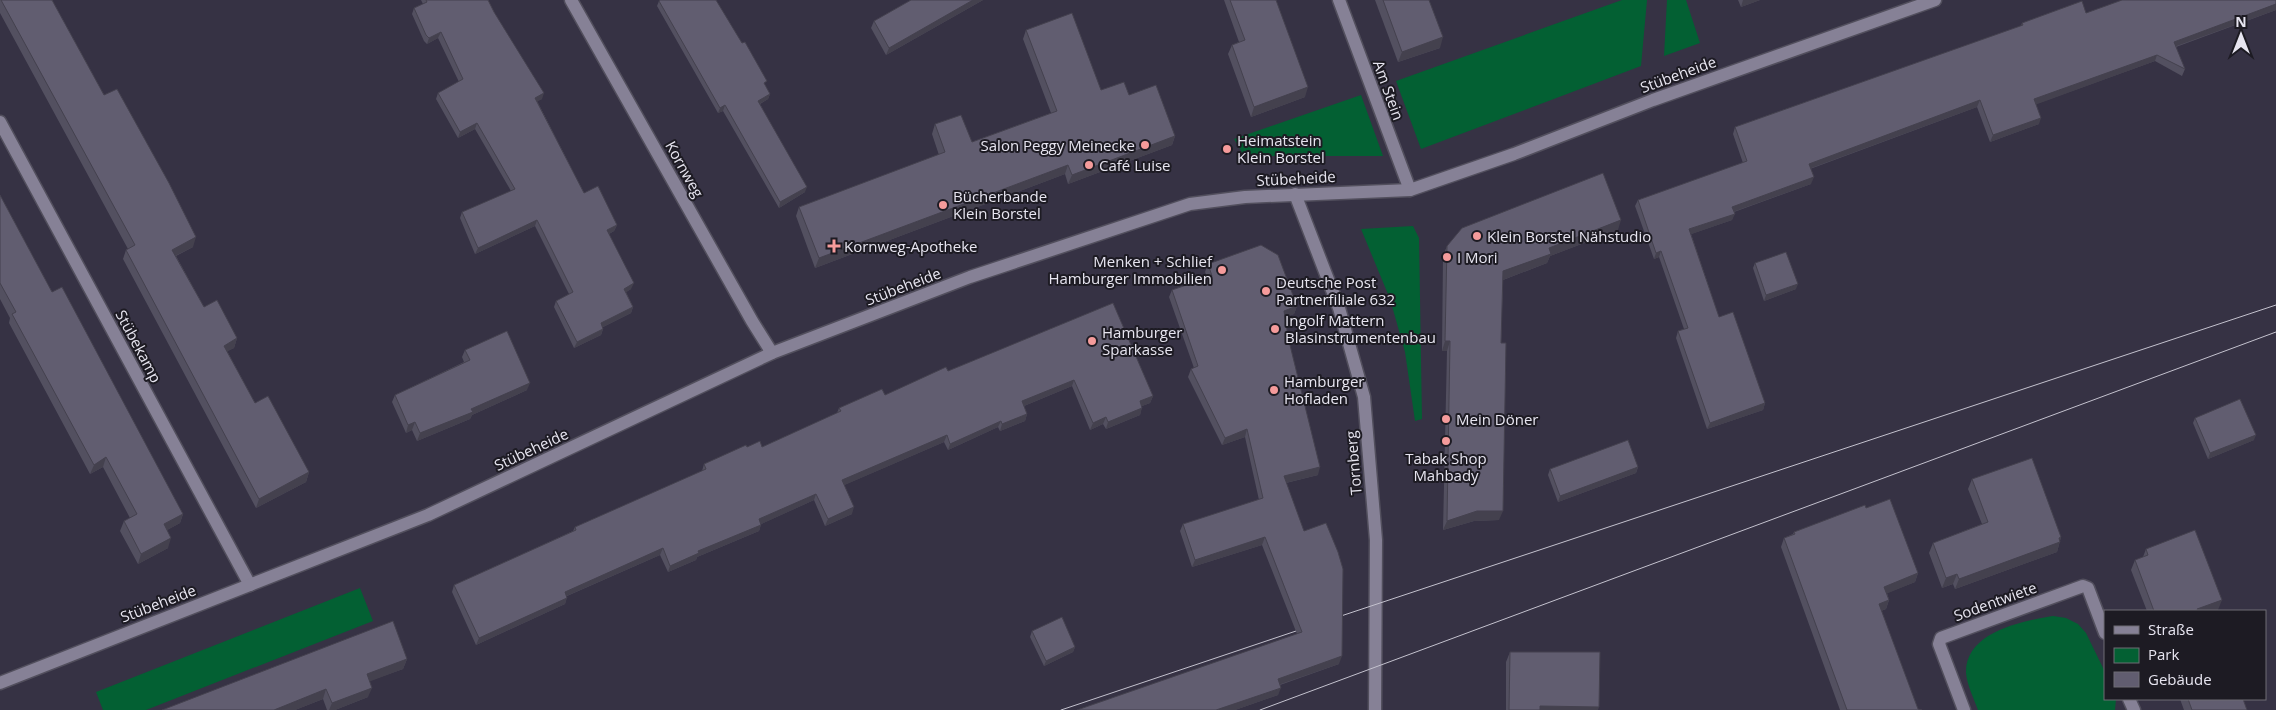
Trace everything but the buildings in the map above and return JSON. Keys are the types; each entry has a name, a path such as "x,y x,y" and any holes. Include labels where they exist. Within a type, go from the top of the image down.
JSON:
{"street":[{"name":"Kornweg","path":"571,0 752,321 772,353"},
{"name":"Am Stein","path":"1339,0 1410,190"},
{"name":"Stübeheide","path":"0,682 441,509 772,353 970,278 1190,204 1245,197 1410,190 1514,154 1653,100 1935,0"},
{"name":"Stübekamp","path":"0,122 250,585"},
{"name":"Tornberg","path":"1294,194 1339,308 1364,397 1376,540 1375,710"},
{"name":"Sodentwiete","path":"1964,710 1939,644 1941,638 2083,586 2088,588 2104,630"}],"green space":[{"path":"1622,0 1647,0 1641,66 1421,149 1396,81"},
{"path":"1667,0 1686,0 1700,43 1664,56"},
{"path":"1361,95 1383,156 1244,156 1234,139"},
{"path":"1413,226 1419,238 1422,419 1415,421 1405,352 1390,299 1361,229"},
{"path":"360,588 373,621 146,710 103,710 96,692"},
{"path":"2053,616 2066,618 2078,624 2086,633 2104,670 2104,700 2116,700 2115,710 1978,710 1966,673 1968,659 1985,638 1997,631 2026,621"}],"tram line":[{"path":"1329,620 2276,305"},
{"path":"1260,710 2276,332"},
{"path":"1061,710 1308,627"}],"place":[{"name":"Salon Peggy Meinecke","path":"1145,145"},
{"name":"Heimatstein Klein Borstel","path":"1227,149"},
{"name":"Café Luise","path":"1089,165"},
{"name":"Bücherbande Klein Borstel","path":"943,205"},
{"name":"Klein Borstel Nähstudio","path":"1477,236"},
{"name":"Kornweg-Apotheke","path":"834,246"},
{"name":"I Mori","path":"1447,257"},
{"name":"Menken + Schlief Hamburger Immobilien","path":"1222,270"},
{"name":"Deutsche Post Partnerfiliale 632","path":"1266,291"},
{"name":"Ingolf Mattern Blasinstrumentenbau","path":"1275,329"},
{"name":"Hamburger Sparkasse","path":"1092,341"},
{"name":"Hamburger Hofladen","path":"1274,390"},
{"name":"Mein Döner","path":"1446,419"},
{"name":"Tabak Shop Mahbady","path":"1446,441"}]}
